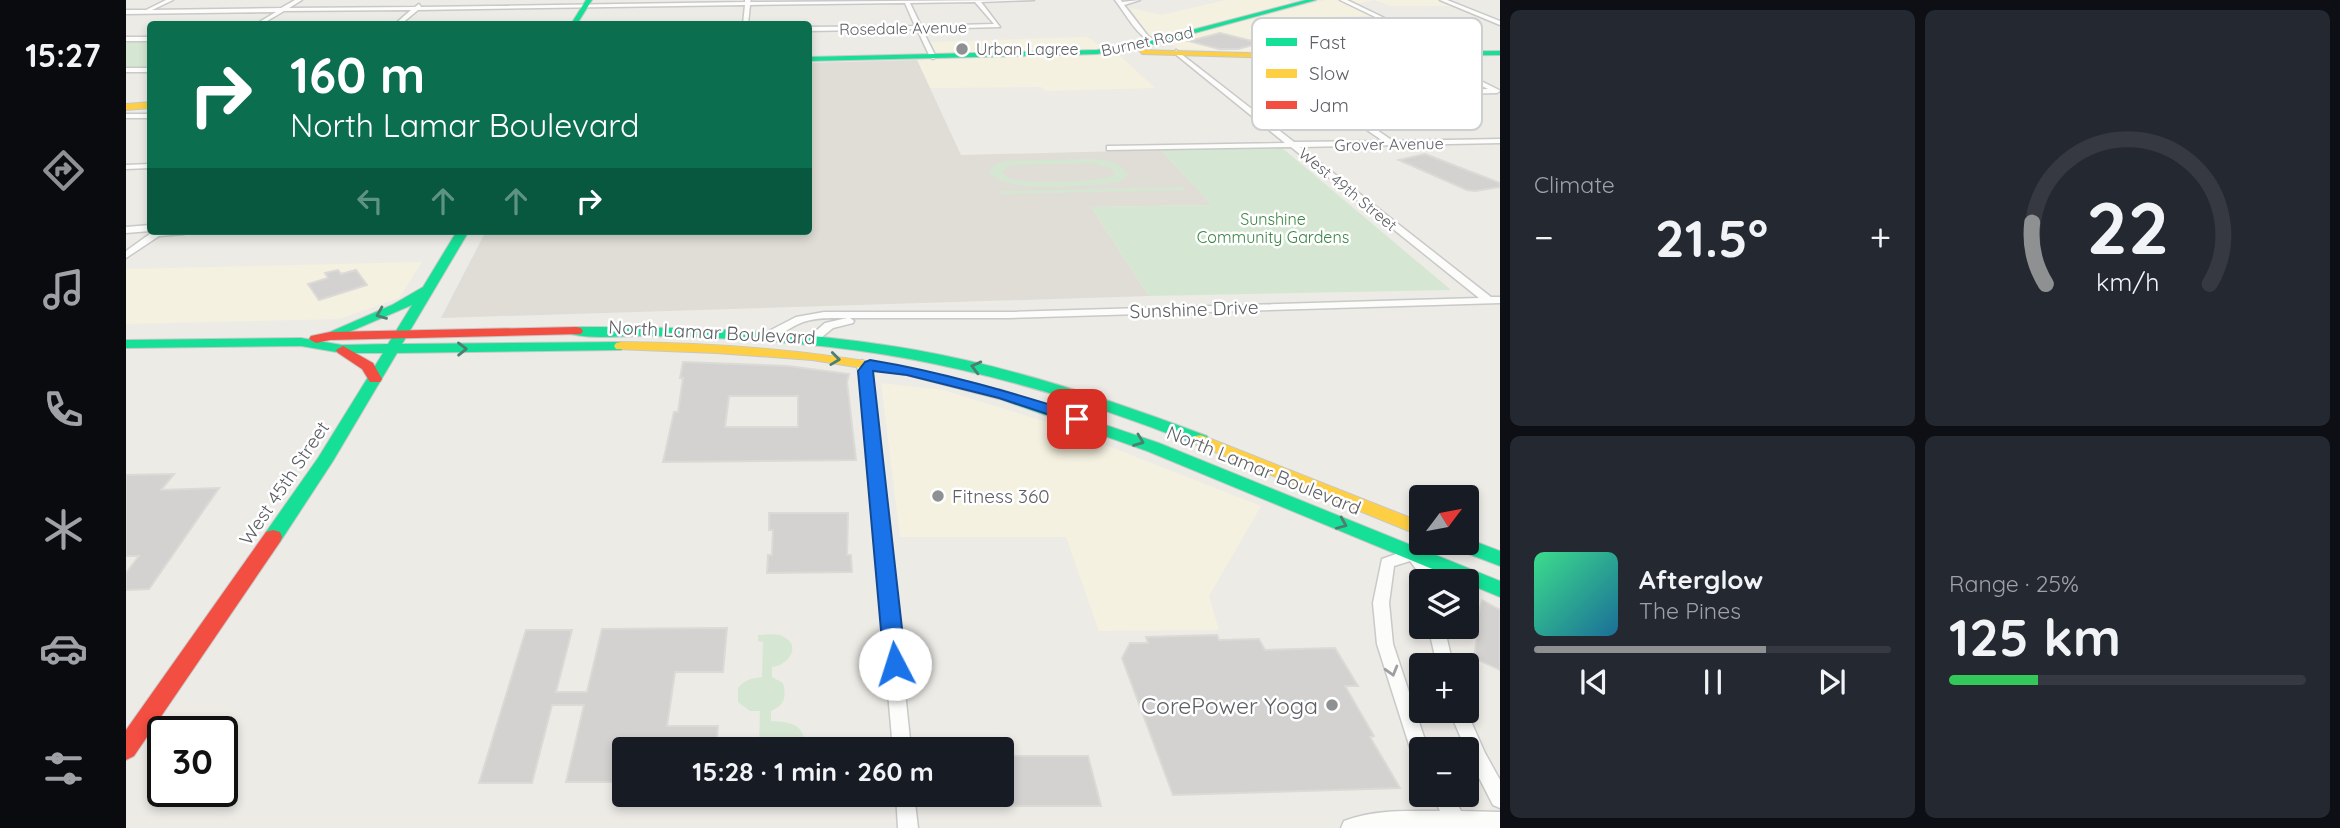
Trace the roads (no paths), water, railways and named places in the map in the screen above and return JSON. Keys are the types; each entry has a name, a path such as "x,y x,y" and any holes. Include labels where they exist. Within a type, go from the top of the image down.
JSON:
{"main road":[{"name":"Burnet Road","path":"812,59 1097,52 1154,42 1301,1"},
{"path":"576,21 587,3"},
{"name":"West 49th Street","path":"1154,42 1164,44 1176,52"},
{"path":"1097,52 1252,55"},
{"path":"1482,53 1500,53"},
{"path":"126,107 147,105"},
{"name":"West 45th Street","path":"126,749 317,473 461,235"},
{"path":"330,335 397,308 430,288"},
{"name":"North Lamar Boulevard","path":"301,342 330,335 699,330 813,338 953,362 1042,384 1140,417 1409,524"},
{"path":"767,352 813,338"},
{"name":"North Lamar Boulevard","path":"126,344 301,342 342,349 649,347 767,352 907,371 1028,402 1159,449 1409,552"},
{"path":"342,349 368,366 376,379"},
{"path":"1028,402 1042,384"},
{"path":"1479,551 1500,559"},
{"name":"North Lamar Boulevard","path":"1415,555 1500,589"}],"street":[{"path":"126,21 170,0"},
{"path":"264,21 299,0"},
{"path":"402,21 427,0"},
{"path":"126,12 587,3 1031,0"},
{"path":"1119,2 1137,0"},
{"path":"1343,0 1381,18"},
{"path":"1443,0 1500,23"},
{"path":"907,1 933,57"},
{"name":"Rosedale Avenue","path":"812,29 998,26 977,1"},
{"path":"746,21 748,2"},
{"name":"West 49th Street","path":"1119,2 1146,37 1154,42"},
{"path":"126,39 147,39"},
{"name":"West 49th Street","path":"1176,52 1252,112"},
{"path":"126,70 147,70"},
{"path":"1482,84 1499,92"},
{"path":"126,116 147,116"},
{"name":"West 49th Street","path":"1275,130 1488,300"},
{"path":"1371,130 1391,144"},
{"name":"Grover Avenue","path":"1110,148 1500,141"},
{"path":"126,167 147,166"},
{"path":"126,231 147,231"},
{"path":"126,255 149,235"},
{"name":"Sunshine Drive","path":"771,334 792,322 808,317 1500,300"},
{"name":"Sunshine Drive","path":"813,338 836,323 888,316"},
{"path":"866,366 901,737"},
{"path":"1410,555 1387,563 1381,604 1385,644 1413,737"},
{"path":"1463,723 1500,799"},
{"path":"906,807 908,828"},
{"path":"1448,807 1457,823"},
{"path":"1350,828 1389,820 1457,823 1500,821"}],"place":[{"name":"Urban Lagree","path":"962,49"},
{"name":"Fitness 360","path":"938,496"},
{"name":"CorePower Yoga","path":"1332,705"}],"park label":[{"name":"Sunshine Community Gardens","path":"1273,228"}]}
